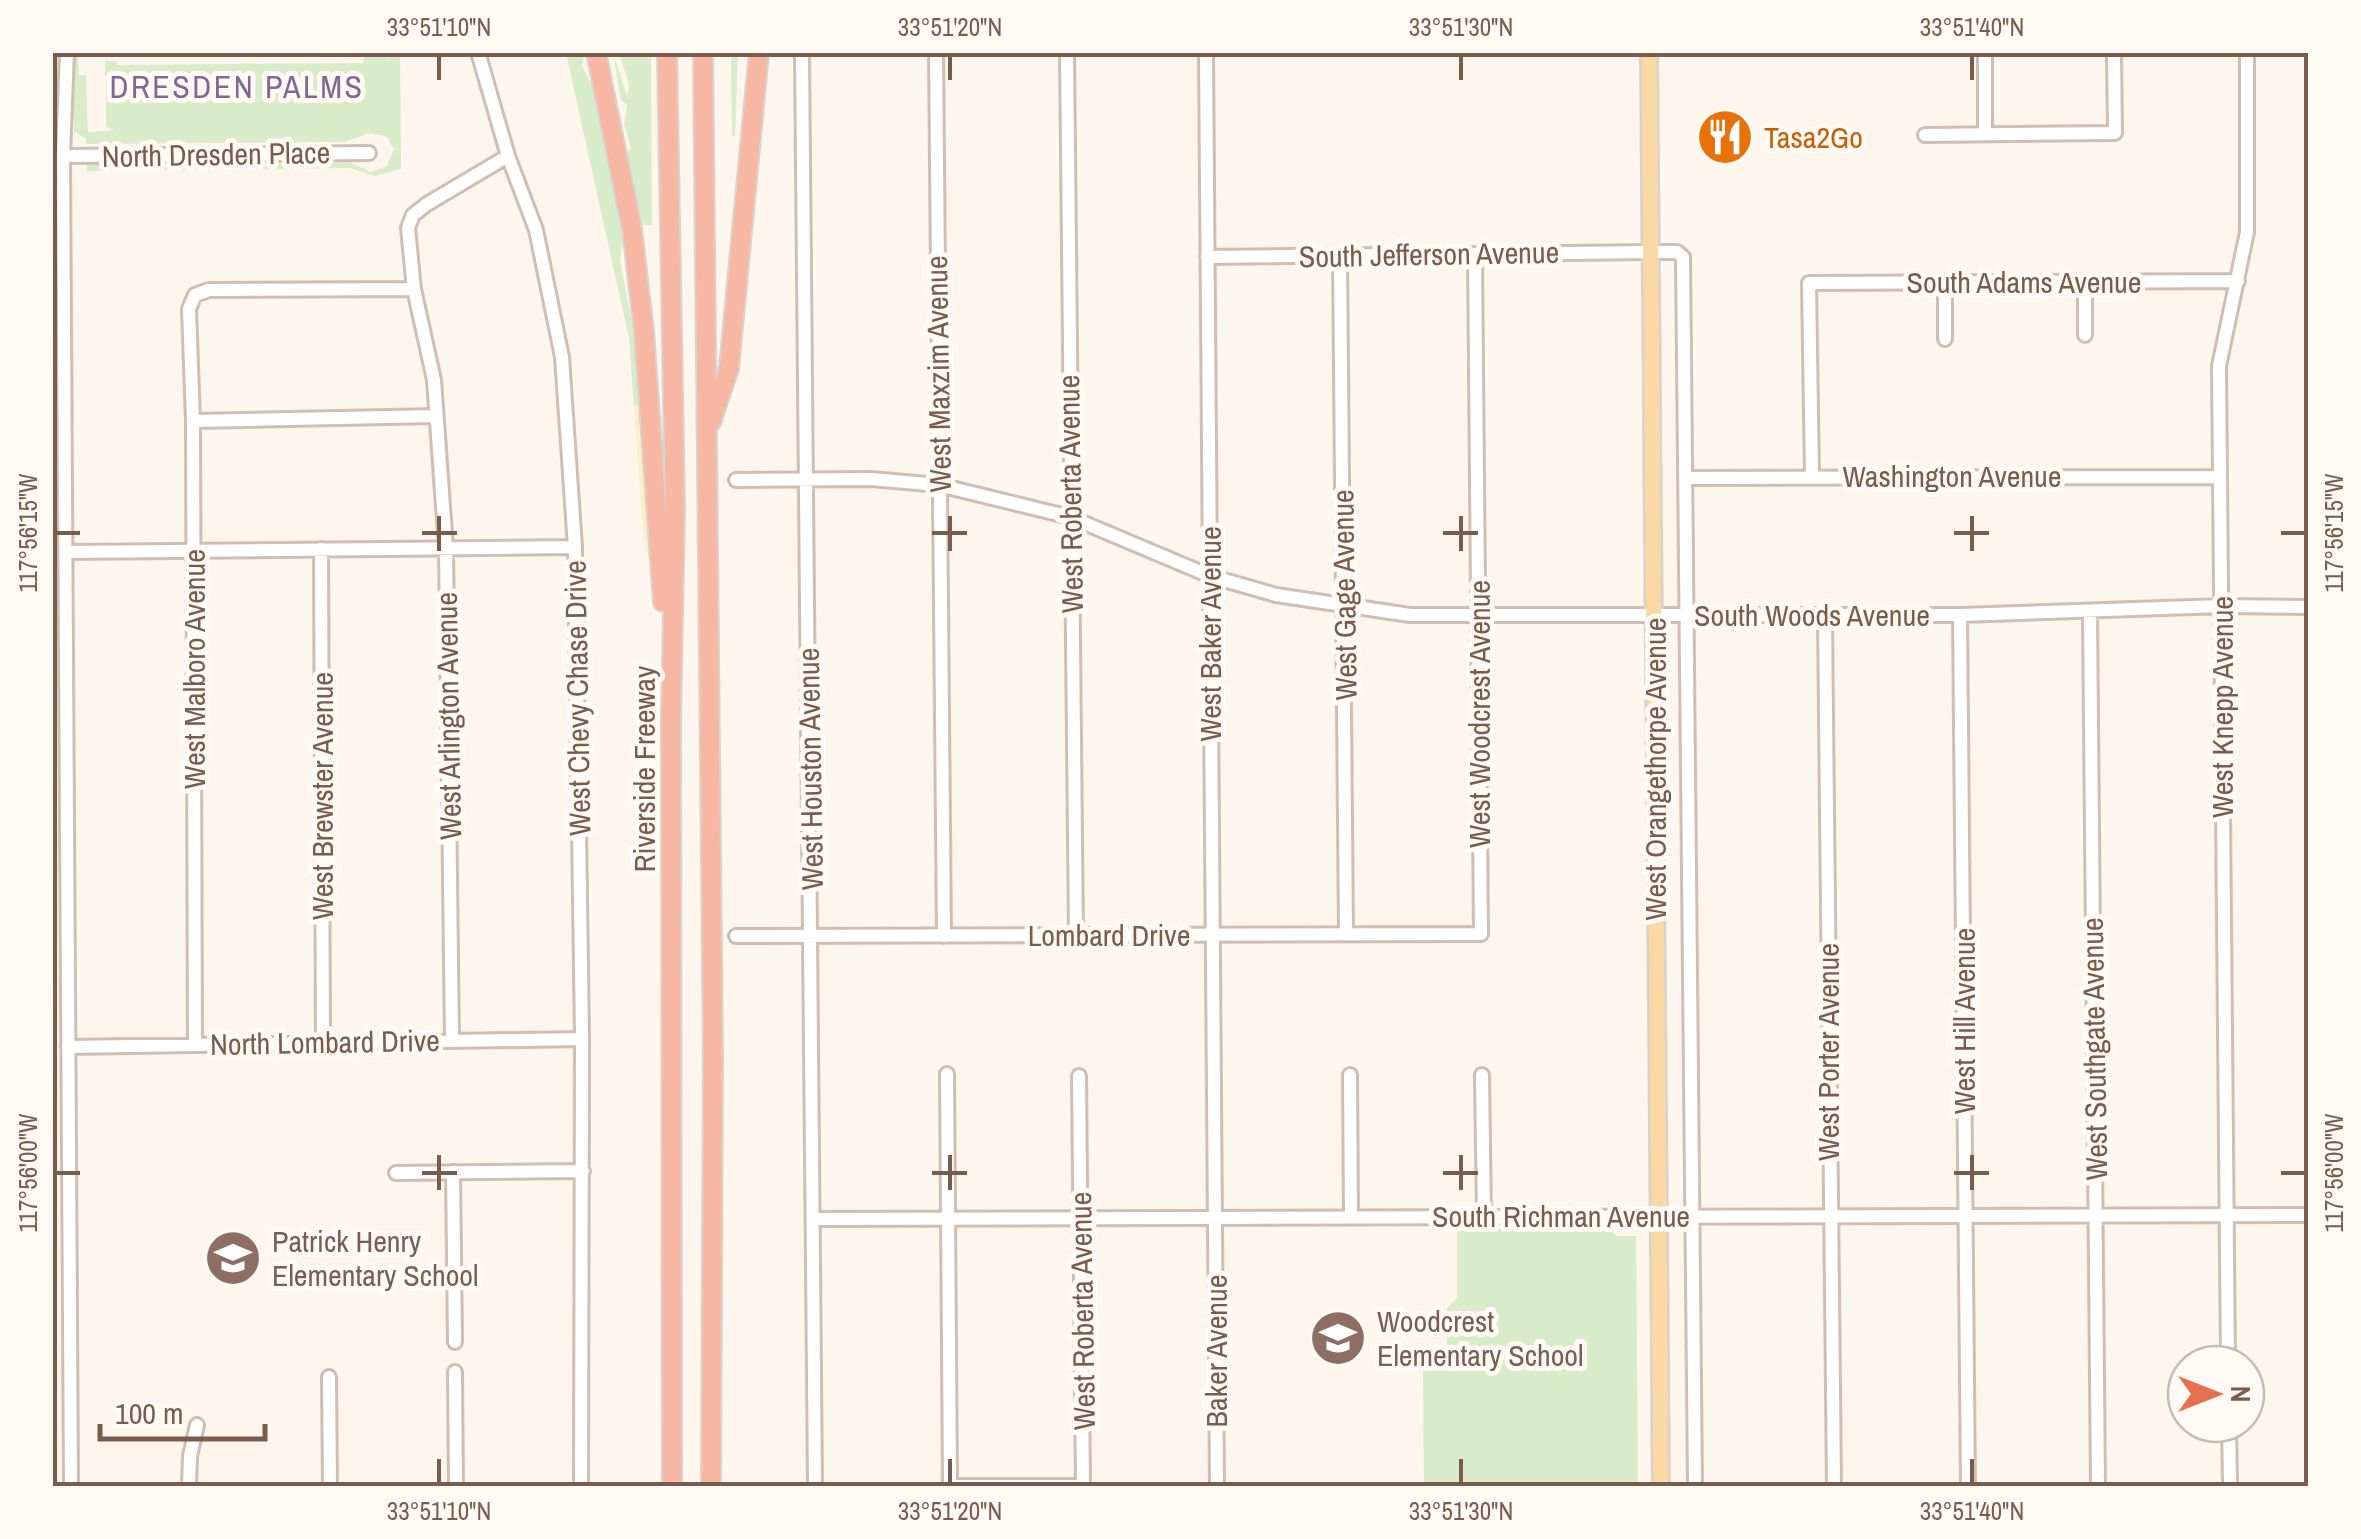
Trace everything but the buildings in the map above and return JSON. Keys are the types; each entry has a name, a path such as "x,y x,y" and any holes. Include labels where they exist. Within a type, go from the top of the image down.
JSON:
{"highway":[{"path":"596,52 632,229 644,332 671,716"},
{"name":"Riverside Freeway","path":"666,52 675,510 671,716 672,1486"},
{"path":"703,52 713,1058 711,1486"},
{"path":"706,436 728,368 759,52"}],"main road":[{"name":"West Orangethorpe Avenue","path":"1648,52 1661,1486"}],"street":[{"path":"59,52 64,70"},
{"path":"67,52 59,492 66,552 60,687 68,852 70,1486"},
{"name":"West Chevy Chase Drive","path":"478,52 508,156 536,230 562,358 575,547 582,1039 582,1486"},
{"name":"West Houston Avenue","path":"802,52 815,1486"},
{"name":"West Maxzim Avenue","path":"936,52 944,936"},
{"name":"West Roberta Avenue","path":"1067,52 1076,936"},
{"name":"West Baker Avenue","path":"1206,52 1215,1216"},
{"path":"1984,52 1984,134"},
{"path":"1925,135 2115,132 2114,52"},
{"name":"West Knepp Avenue","path":"2228,1344 2219,366 2247,232 2247,52"},
{"name":"North Dresden Place","path":"64,156 369,153"},
{"name":"West Arlington Avenue","path":"452,1041 446,548 434,380 414,289 408,228 413,216 508,156"},
{"path":"1651,252 1677,252 1683,257 1695,1486"},
{"name":"South Jefferson Avenue","path":"1207,257 1651,252"},
{"name":"West Woodcrest Avenue","path":"1474,254 1481,934"},
{"name":"West Gage Avenue","path":"1340,255 1346,934"},
{"path":"1945,281 1945,338"},
{"name":"South Adams Avenue","path":"1812,476 1809,283 2238,281"},
{"path":"2085,283 2085,335"},
{"name":"West Malboro Avenue","path":"195,1044 193,421 189,309 195,295 209,290 414,289"},
{"path":"193,421 436,416"},
{"name":"Washington Avenue","path":"1685,478 2219,476"},
{"name":"South Woods Avenue","path":"736,480 871,479 940,486 1070,517 1210,576 1276,596 1410,615 1960,616 2222,606 2302,607"},
{"path":"66,552 575,547"},
{"name":"West Brewster Avenue","path":"321,549 323,1042"},
{"name":"West Southgate Avenue","path":"2090,612 2098,1486"},
{"name":"West Porter Avenue","path":"1825,616 1834,1486"},
{"name":"West Hill Avenue","path":"1960,616 1968,1486"},
{"path":"52,852 68,852"},
{"name":"Lombard Drive","path":"736,936 1481,934"},
{"path":"52,1010 69,1010"},
{"name":"North Lombard Drive","path":"68,1046 582,1039"},
{"path":"947,1074 950,1486 1083,1486"},
{"path":"1350,1075 1351,1216"},
{"path":"1482,1075 1484,1216"},
{"name":"West Roberta Avenue","path":"1079,1076 1083,1486"},
{"path":"396,1173 582,1170"},
{"path":"453,1172 455,1342"},
{"name":"South Richman Avenue","path":"814,1218 2303,1215"},
{"name":"Baker Avenue","path":"1215,1216 1217,1486"},
{"path":"52,1345 70,1345"},
{"path":"456,1372 456,1486"},
{"path":"329,1377 330,1486"},
{"path":"189,1486 197,1426"},
{"path":"2229,1444 2230,1486"}],"green space":[{"path":"73,53 78,53 79,75 86,75 88,132 115,130 106,127 109,77 105,76 105,61 116,61 117,65 363,63 364,53 389,58 389,54 400,53 401,169 375,176 350,168 87,171 87,164 350,163 371,172 387,166 394,149 387,137 370,133 344,142 86,144 86,138 74,132"},
{"path":"566,53 584,53 582,66 595,91 618,199 623,239 620,260 635,340 638,404 634,409 629,338"},
{"path":"613,53 627,96 629,84 619,53 651,53 652,225 640,225 626,155 631,148 624,124 627,105 621,100"},
{"path":"731,53 738,53 735,136 732,136"},
{"path":"1608,1228 1617,1236 1636,1236 1638,1486 1424,1486 1423,1368 1447,1367 1447,1308 1457,1298 1457,1229"}],"sand":[{"path":"635,340 648,496 648,556 634,409 638,404"}],"waterway":[{"path":"2308,654 2308,735"}],"place":[{"name":"Tasa2Go","path":"1725,137"},
{"name":"Patrick Henry Elementary School","path":"233,1258"},
{"name":"Woodcrest Elementary School","path":"1338,1338"}],"district":[{"name":"DRESDEN PALMS","path":"237,86"}]}
